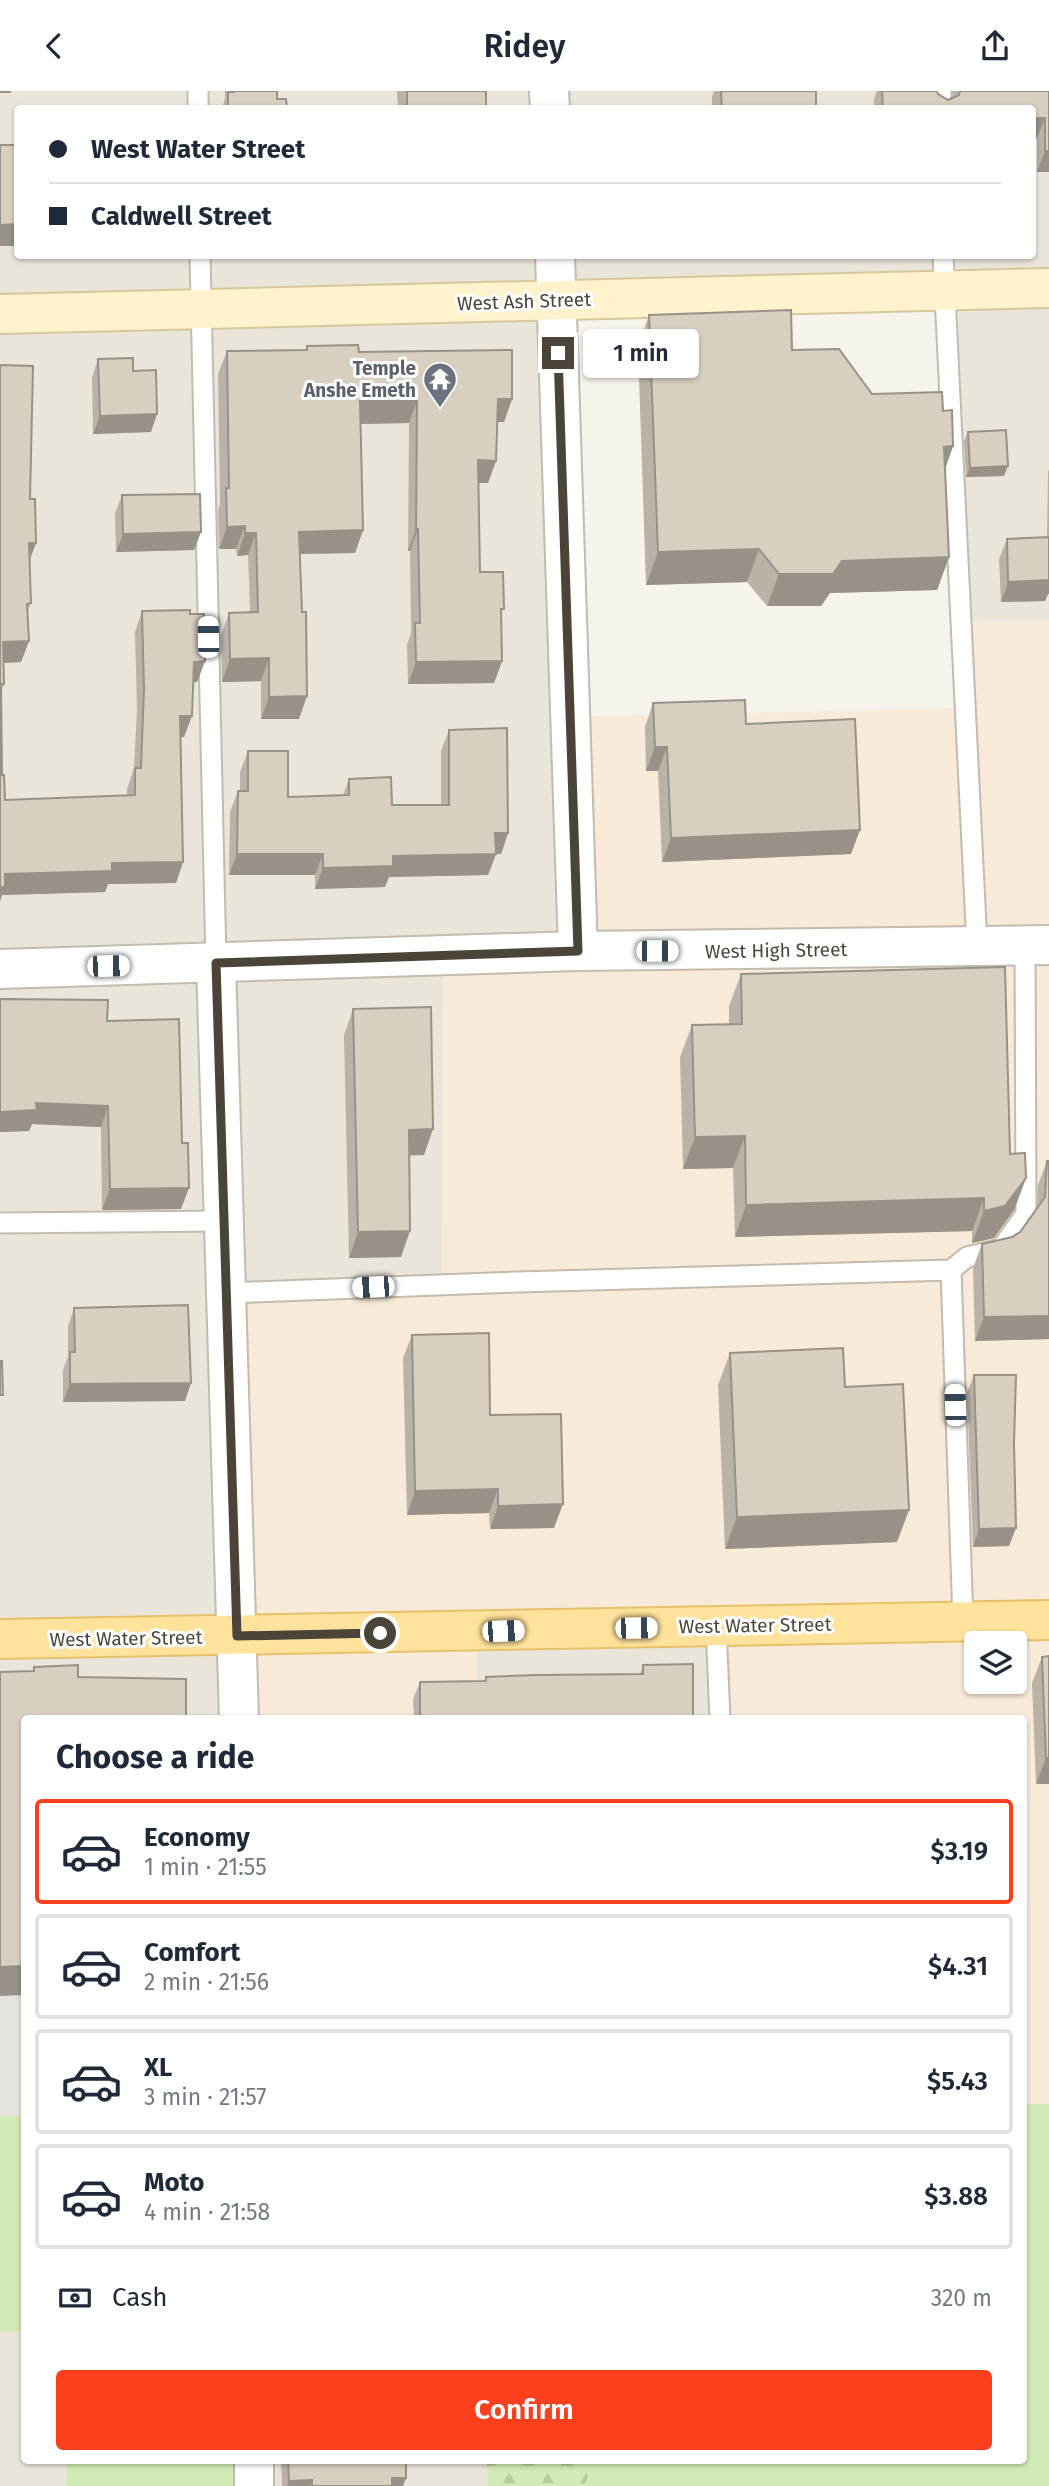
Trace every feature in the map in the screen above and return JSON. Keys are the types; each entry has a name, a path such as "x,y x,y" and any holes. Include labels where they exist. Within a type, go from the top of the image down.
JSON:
{"main road":[{"name":"West Water Street","path":"0,1639 1049,1620"}],"street":[{"path":"555,259 578,951"},
{"name":"West Ash Street","path":"0,314 557,300 943,273 1049,288"},
{"name":"West High Street","path":"0,969 578,951 1037,945"},
{"path":"216,963 239,1715"},
{"path":"254,2464 254,2486"}],"lane":[{"path":"200,259 216,963"},
{"path":"943,273 977,946"},
{"path":"226,1293 951,1270 967,1257 1001,1249 1026,1214 1037,945"},
{"path":"0,1223 225,1221"},
{"path":"951,1270 963,1621"},
{"path":"716,1626 720,1715"}],"shaded area":[{"path":"0,91 1049,91 1049,621 960,622 943,291 557,300 578,951 442,1285 240,1715 21,1715 21,1728 0,1792"},
{"path":"1049,621 1049,2104 1027,2104 1027,1715 720,1715 716,1627 477,1631 476,1715 239,1715 226,1293 442,1284 443,955 578,951 570,717 964,708 960,622"},
{"path":"716,1626 720,1715 476,1715 477,1631"},
{"path":"21,1791 21,2115 0,2116 0,1792"},
{"path":"0,2331 21,2331 21,2464 67,2464 66,2486 0,2486"},
{"path":"254,2464 487,2464 488,2486 254,2486"}],"green space":[{"path":"1027,2104 1049,2104 1049,2486 585,2486 591,2464 1027,2464"},
{"path":"21,2115 21,2331 0,2331 0,2116"},
{"path":"67,2464 254,2464 254,2486 66,2486"},
{"path":"487,2464 591,2464 585,2486 488,2486"}],"building":[{"path":"277,91 277,99 286,99 287,105 228,105 228,92"},
{"path":"407,91 486,91 486,105 407,105"},
{"path":"721,91 816,91 816,105 722,105"},
{"path":"882,91 937,91 948,100 959,95 960,91 1049,91 1049,151 1045,151 1045,118 1036,118 1036,105 883,105"},
{"path":"0,145 14,145 14,224 0,225"},
{"path":"791,310 792,350 839,349 872,394 942,392 943,411 952,410 953,446 944,447 949,557 842,561 833,574 779,574 759,549 658,552 649,315"},
{"path":"358,345 359,352 512,350 512,399 498,399 496,461 478,460 480,572 503,572 502,661 416,662 415,623 420,623 416,529 417,401 360,401 363,530 299,532 302,612 306,612 307,696 269,697 269,658 230,659 229,613 258,612 256,533 245,533 245,526 227,527 227,351 307,350 307,346"},
{"path":"133,358 133,371 156,370 157,414 100,416 98,359"},
{"path":"0,365 33,366 30,499 35,499 36,543 29,543 29,641 3,642 2,775 5,800 135,795 135,768 141,768 144,689 142,611 190,610 190,614 204,614 205,661 194,662 192,716 180,716 183,862 112,863 112,871 5,874 5,887 0,887"},
{"path":"1006,430 1008,466 970,468 968,432"},
{"path":"200,494 201,532 123,534 122,495"},
{"path":"1049,537 1049,580 1008,582 1007,539"},
{"path":"745,700 746,724 855,719 860,830 671,838 667,747 655,747 653,703"},
{"path":"507,728 508,833 495,833 496,854 393,856 393,866 323,868 323,854 237,854 238,791 248,791 248,751 288,751 288,797 349,795 349,779 391,777 392,805 449,805 449,730"},
{"path":"1005,967 1010,1154 1025,1153 1026,1178 1005,1206 984,1211 984,1198 746,1205 745,1136 695,1137 692,1025 742,1024 741,974"},
{"path":"0,999 108,1000 107,1021 179,1019 182,1143 188,1143 189,1188 110,1189 108,1106 36,1103 37,1110 0,1112"},
{"path":"431,1007 433,1129 409,1130 410,1231 358,1232 353,1009"},
{"path":"1047,1161 1049,1316 984,1317 982,1244 1012,1237 1020,1232 1045,1197"},
{"path":"188,1305 191,1383 70,1384 70,1352 75,1352 74,1308"},
{"path":"489,1333 490,1415 561,1414 563,1504 498,1506 498,1489 415,1491 412,1335"},
{"path":"843,1348 845,1387 903,1384 909,1510 737,1517 730,1353"},
{"path":"2,1361 3,1395 0,1395"},
{"path":"974,1375 1016,1375 1016,1528 979,1529"},
{"path":"1049,1656 1049,1758 1046,1758 1042,1657"},
{"path":"693,1664 693,1715 420,1715 420,1682 486,1681 486,1677 536,1675 643,1674 643,1665"},
{"path":"78,1665 78,1677 186,1679 186,1715 21,1715 21,1966 0,1967 0,1672 34,1671 34,1667"},
{"path":"288,2464 406,2464 406,2478 392,2478 392,2486 312,2486 312,2480 289,2481"}],"place":[{"name":"Temple Anshe Emeth","path":"440,409"}],"route":[{"path":"380,1633 237,1636 216,963 578,951 558,353"}]}
